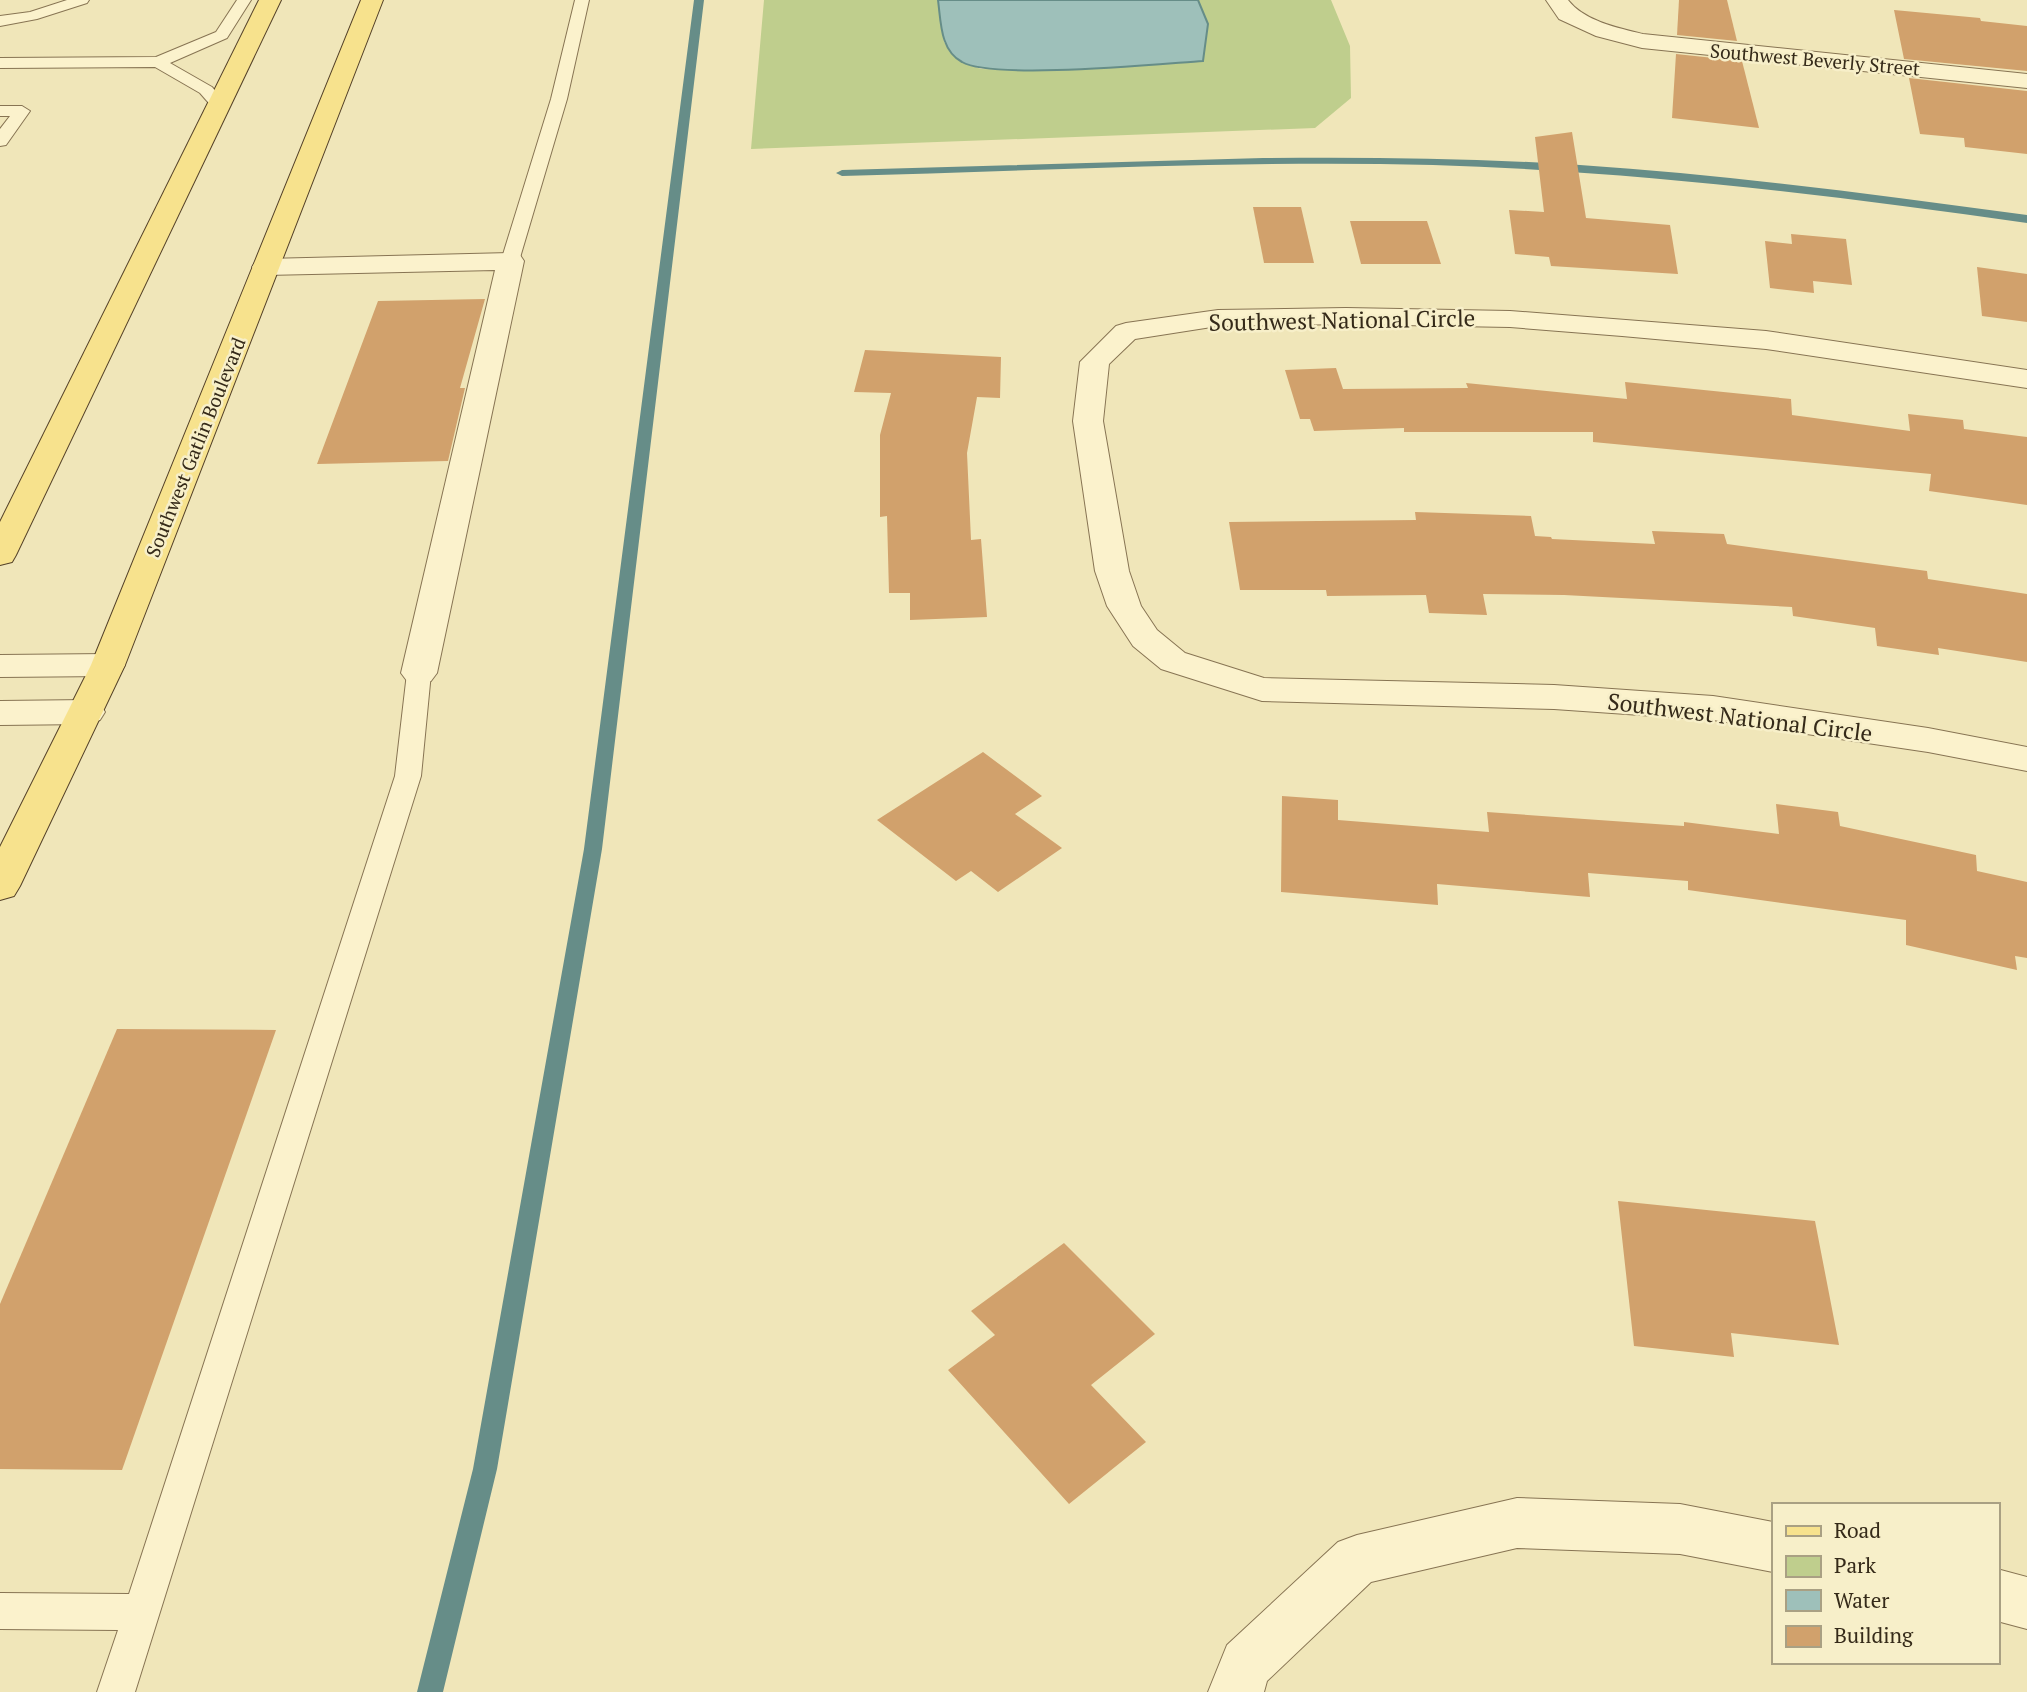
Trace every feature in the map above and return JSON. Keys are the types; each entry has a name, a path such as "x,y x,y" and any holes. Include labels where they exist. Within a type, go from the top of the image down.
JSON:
{"main road":[{"path":"0,555 270,0"},
{"name":"Southwest Gatlin Boulevard","path":"0,886 108,665 372,0"}],"street":[{"name":"Southwest Beverly Street","path":"1557,0 1567,14 1604,32 1642,41 2027,81"},
{"path":"266,267 510,261 419,673"},
{"name":"Southwest National Circle","path":"2027,379 1766,340 1622,327 1497,319 1346,316 1218,318 1126,332 1095,362 1088,421 1112,571 1120,595 1145,638 1173,661 1262,689 1554,697 1713,708 1928,740 2027,759"},
{"path":"0,666 108,665"},
{"path":"0,713 87,712"},
{"path":"1236,1692 1246,1664 1357,1560 1517,1523 1680,1528 1772,1547"},
{"path":"1999,1596 2027,1603"}],"lane":[{"path":"0,21 32,16 82,0"},
{"path":"0,63 158,61 222,35 244,0"},
{"path":"510,261 559,99 582,0"},
{"path":"158,61 206,90 220,106"},
{"path":"0,111 22,111 0,141"},
{"path":"116,1692 408,776 419,673"},
{"path":"0,1611 141,1612"}],"green space":[{"path":"764,0 938,0 944,42 961,62 981,69 1022,70 1208,24 1198,0 1331,0 1350,46 1351,98 1315,128 751,149"}],"water":[{"path":"938,0 1198,0 1208,24 1203,61 1040,70 979,67 962,62 949,50 941,26"}],"building":[{"path":"1679,0 1727,0 1737,41 1677,35"},
{"path":"1894,10 1980,18 1981,21 2027,26 2027,71 1904,59"},
{"path":"1676,54 1742,61 1759,128 1672,118"},
{"path":"1909,78 2027,91 2027,154 1965,147 1964,138 1920,134"},
{"path":"1572,132 1586,218 1670,225 1678,274 1551,266 1549,257 1515,254 1509,210 1544,212 1535,137"},
{"path":"1253,207 1301,207 1314,263 1264,263"},
{"path":"1350,221 1427,221 1441,264 1361,264"},
{"path":"1791,234 1846,239 1852,285 1813,281 1814,293 1770,288 1765,241 1792,244"},
{"path":"1977,267 2027,274 2027,322 1982,316"},
{"path":"485,299 460,388 465,388 448,461 317,464 378,301"},
{"path":"865,350 1001,357 1000,398 977,397 967,453 971,540 981,539 987,617 910,620 910,593 889,593 887,516 880,517 880,435 891,393 854,392"},
{"path":"1336,368 1343,389 1468,388 1466,383 1627,399 1625,382 1791,399 1792,415 1910,431 1908,414 1963,420 1964,429 2027,437 2027,505 1929,491 1931,474 1593,442 1593,432 1404,432 1404,428 1314,431 1310,419 1300,419 1285,370"},
{"path":"1415,512 1531,516 1535,536 1552,539 1655,544 1652,531 1724,534 1727,544 1927,571 1928,579 2027,594 2027,662 1938,648 1939,655 1877,646 1875,628 1793,616 1792,607 1564,595 1483,594 1487,615 1429,613 1426,595 1327,596 1326,590 1240,590 1229,522 1416,520"},
{"path":"983,752 1042,796 1015,814 1062,848 998,892 971,871 956,881 877,820"},
{"path":"1282,796 1338,800 1338,820 1489,832 1487,812 1684,826 1684,822 1779,834 1776,804 1838,812 1840,826 1976,855 1977,871 2027,882 2027,958 2015,956 2017,970 1906,945 1906,920 1688,890 1688,881 1588,873 1590,897 1437,884 1438,905 1281,892"},
{"path":"117,1029 276,1030 122,1470 0,1469 0,1304"},
{"path":"1618,1201 1815,1221 1839,1345 1731,1333 1734,1357 1634,1346"},
{"path":"1064,1243 1155,1334 1091,1385 1146,1442 1069,1504 948,1370 995,1335 971,1311"}],"waterway":[{"path":"430,1692 485,1469 593,849 699,0"},
{"path":"842,173 1263,161 1516,165 1644,173 1772,186 2027,219"}]}
